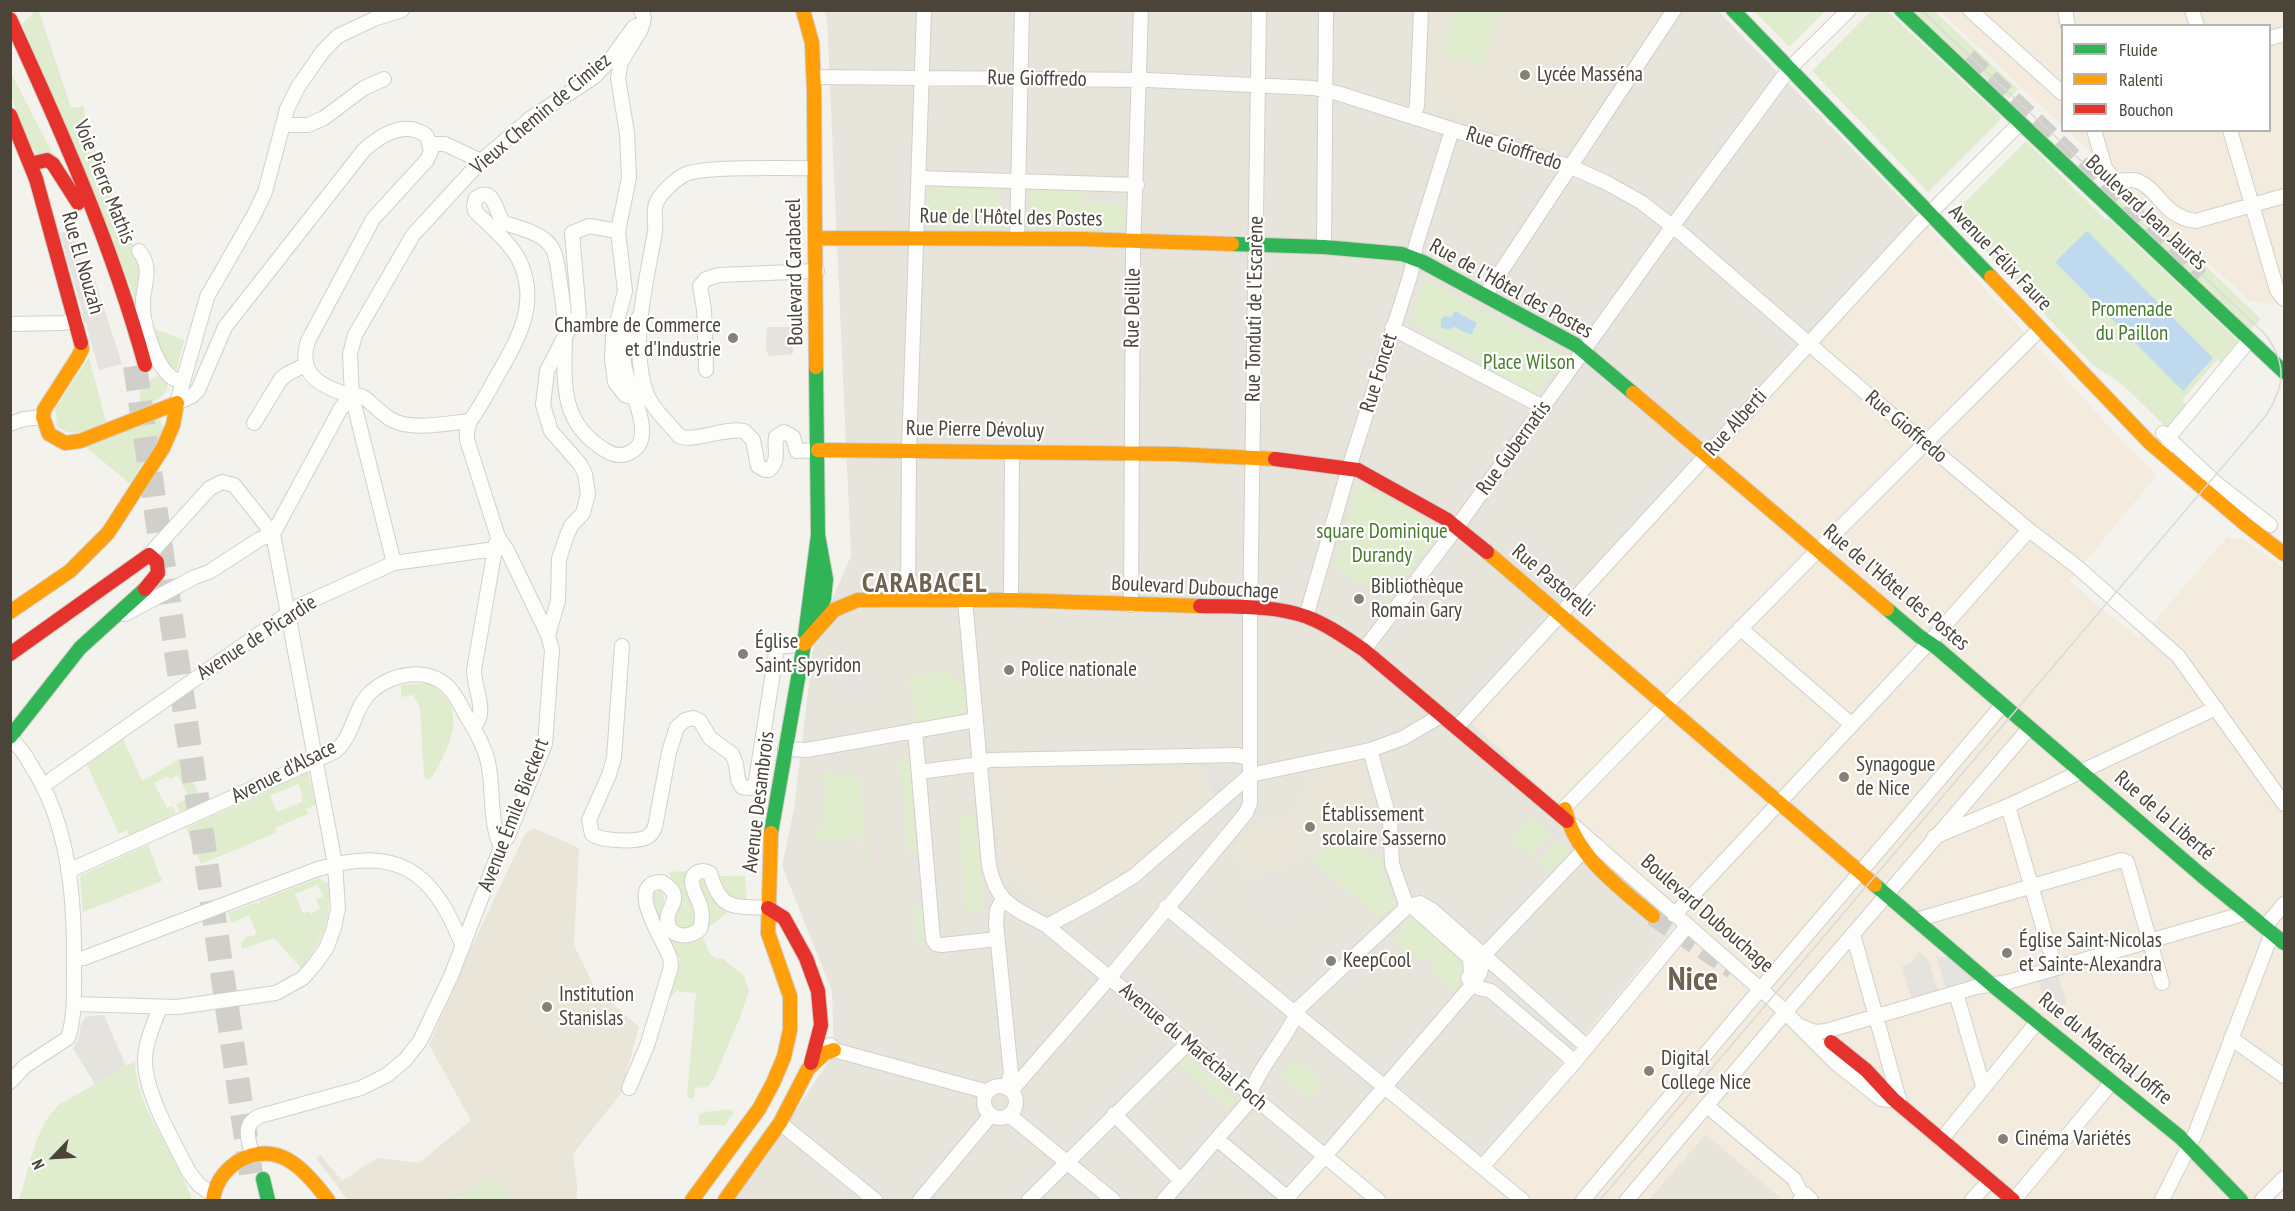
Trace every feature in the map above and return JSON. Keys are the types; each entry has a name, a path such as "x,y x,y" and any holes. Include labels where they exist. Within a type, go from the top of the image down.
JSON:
{"main road":[{"name":"Boulevard Carabacel","path":"803,10 812,43 814,77 818,450 818,535 804,644"},
{"name":"Avenue Félix Faure","path":"1733,10 2150,443 2284,554"},
{"name":"Boulevard Jean Jaurès","path":"1901,10 2284,372"},
{"name":"Voie Pierre Mathis","path":"10,49 56,146 140,366 126,300 96,212 13,25"},
{"name":"Rue El Nouzah","path":"10,115 30,164 77,320 82,349 47,403 43,417"},
{"path":"30,164 47,160 53,164 78,203"},
{"name":"Rue de l'Hôtel des Postes","path":"816,238 917,237 1324,247 1413,257 1486,294 1576,345 1705,457 1929,642 2017,719"},
{"path":"43,417 49,434 64,443 71,443 177,403"},
{"path":"10,612 70,571 108,533 163,448 173,425 177,403"},
{"name":"Rue Pierre Dévoluy","path":"818,450 1131,454"},
{"name":"Rue Pastorelli","path":"1131,454 1253,457 1349,468 1358,470 1411,499 1457,527 1885,893"},
{"name":"Boulevard Carabacel","path":"804,644 823,605 828,581 818,535"},
{"path":"10,654 139,560 149,555 157,562 158,573 151,582 112,616 67,662 10,737"},
{"name":"Boulevard Dubouchage","path":"828,581 858,600"},
{"name":"Boulevard Dubouchage","path":"804,644 826,618 840,607 858,600 1011,600 1250,608 1306,616 1364,650 1567,821"},
{"name":"Avenue Desambrois","path":"692,1200 752,1119 780,1068 786,1052 792,1016 791,1002 768,936 770,847 804,644"},
{"name":"Rue de la Liberté","path":"2017,719 2246,913 2270,928 2284,943"},
{"name":"Boulevard Dubouchage","path":"1566,806 1567,821 1584,850 1600,870 1653,916"},
{"name":"Rue du Maréchal Joffre","path":"1885,893 1991,984 2190,1146 2241,1200"},
{"path":"725,1200 780,1123 819,1044 822,1022 816,983 784,918 768,908"},
{"path":"1831,1042 1866,1070 1897,1102 2013,1200"},
{"path":"808,1069 825,1053 834,1050"},
{"path":"213,1198 219,1181 227,1171 252,1155 267,1153 283,1156 300,1167 328,1200"},
{"path":"258,1180 258,1200"}],"street":[{"path":"177,403 207,297 265,192 287,109 298,87 316,60 333,41 358,25 402,10"},
{"path":"908,600 909,450 924,10"},
{"path":"1017,239 1022,10"},
{"name":"Rue Delille","path":"1131,605 1134,242 1141,10"},
{"name":"Rue Tonduti de l'Escarène","path":"1166,908 1246,813 1250,803 1250,608 1259,10"},
{"path":"1324,247 1326,10"},
{"path":"1413,117 1417,106 1421,10"},
{"path":"1486,294 1674,10"},
{"name":"Rue Gubernatis","path":"1364,650 1457,527 1789,69 1849,10"},
{"path":"1970,10 2061,92"},
{"path":"635,398 625,395 615,382 612,359 614,337 626,291 618,231 629,177 627,133 618,78 621,62 642,17"},
{"name":"Vieux Chemin de Cimiez","path":"394,563 352,396 350,354 355,334 413,234 481,161 531,117 594,76 610,60 642,17"},
{"name":"Rue Gioffredo","path":"814,77 1139,80 1326,90 1570,167 1605,182 1641,202 1673,226 2029,530 2149,629 2178,656 2284,804"},
{"path":"283,125 308,124 324,118 364,88 384,79"},
{"name":"Rue Alberti","path":"1456,727 1929,214 2020,123"},
{"path":"177,403 192,396 198,390 225,327 364,150 373,142 402,129 408,128 427,136 430,151 427,160 382,209 360,241 308,341 304,354 305,365 316,380 340,392 363,397 394,421 413,425 470,421 518,339 528,303 522,267 510,247 475,210 474,201 478,196 486,195 493,198 504,223 544,239 551,246 557,264 564,308 565,395 577,422 591,440 616,455 624,455 636,449 643,437 635,398 624,364 627,333 641,315"},
{"name":"Rue Foncet","path":"1306,616 1452,130"},
{"path":"2095,132 2105,168 2114,180"},
{"path":"2231,132 2277,290 2284,299"},
{"path":"430,144 445,144 481,161"},
{"path":"815,168 712,170 686,173 667,188 656,204 656,227 641,315 640,365 645,390 650,401 679,436 687,439 715,432 744,431 753,440 758,466 765,470 770,470 774,465 775,440 784,432 793,437 797,451 818,450"},
{"path":"919,178 1137,185"},
{"path":"2097,196 2114,180 2138,182 2175,214 2196,221 2284,196"},
{"path":"548,635 558,600 559,560 571,526 583,513 588,494 585,474 580,464 551,431 543,405 547,371 579,315 572,233 589,226 618,231"},
{"path":"140,251 147,260 148,269 143,317 159,363 171,378 182,382"},
{"path":"706,370 704,309 700,286 703,281 719,275 816,272"},
{"path":"10,324 64,323 77,320"},
{"path":"1392,328 1543,407"},
{"path":"1566,806 1740,628 2039,330"},
{"path":"2165,435 2246,344"},
{"path":"254,423 281,379 305,365"},
{"path":"112,616 127,613 195,577 208,573 260,539 273,534 341,408 352,396"},
{"path":"12,422 43,417"},
{"name":"Avenue Émile Bieckert","path":"252,1155 247,1130 255,1118 361,1088 387,1075 405,1060 420,1041 463,947 501,848 545,744 553,657 548,635 507,552 496,543 467,440 466,431 470,421"},
{"path":"2165,435 2170,454"},
{"path":"2165,435 2212,479 2270,525"},
{"path":"1011,600 1012,452"},
{"path":"75,1004 160,1007 258,997 282,991 303,978 326,949 338,909 335,864 273,534 234,485 222,482 210,488 149,555"},
{"path":"1674,915 1929,642 2029,530"},
{"path":"473,727 479,723 482,710 475,688 474,669 496,543"},
{"name":"Avenue de Picardie","path":"44,785 289,612 394,563 496,543"},
{"path":"965,600 989,866 1002,901 997,910 997,939 1011,1074 1008,1089"},
{"path":"1740,628 1851,724"},
{"path":"622,646 614,758 589,820 592,834 601,840 645,838 652,832 656,822 669,752 679,724 687,719 693,718 700,721 710,738 732,754 738,780 742,787 750,789 757,774 777,647 804,644"},
{"name":"Avenue d'Alsace","path":"68,871 334,752 342,745 362,703 372,691 383,684 408,675 429,675 447,686 479,738 489,765 496,831 501,848"},
{"path":"1934,837 2008,806 2216,708"},
{"path":"1583,1200 1999,709"},
{"path":"1047,926 1134,876 1251,775 1370,750 1403,738 1442,715"},
{"path":"785,749 807,750 976,720"},
{"path":"915,730 934,942 942,945 997,939"},
{"path":"1628,1200 1885,893 2026,732"},
{"path":"10,737 18,745 44,785 58,820 74,919 75,959 75,1004 68,1038 26,1066 10,1082"},
{"path":"1164,1200 1247,1104 1253,1085 1300,1007 1403,912 1406,906 1392,864 1390,821 1370,750"},
{"path":"919,772 990,760 1237,755 1250,759"},
{"path":"2008,806 2055,968"},
{"name":"Boulevard Dubouchage","path":"1567,821 1786,1012 1816,1045 1881,1099 1897,1102"},
{"path":"1218,1139 1287,1200 1477,979 1484,956 1584,850 1600,848"},
{"path":"75,959 84,958 335,864 373,859 397,864 416,874 442,901 463,947"},
{"path":"1916,920 2122,860 2127,862 2162,983"},
{"path":"629,1088 647,1046 671,967 670,957 650,916 646,898 650,886 656,882 663,882 673,893 674,900 668,914 668,923 678,935 684,937 694,935 700,929 701,908 692,879 695,874 710,873 718,896 733,906 768,908"},
{"name":"Avenue du Maréchal Foch","path":"1002,901 1047,926 1378,1200"},
{"path":"1468,978 1471,974 1470,958 1417,911 1414,905 1420,903 1432,910 1587,1047"},
{"path":"2162,1200 2190,1146 2270,928 2284,904"},
{"path":"1008,1089 1110,977 1166,908 1377,1082 1386,1086 1522,1200"},
{"path":"1800,1026 1821,1032 1956,993 2008,982 2246,913"},
{"path":"1482,1167 1573,1064 1687,926"},
{"path":"1853,934 1897,1102"},
{"path":"1479,988 1491,991 1568,1056 1573,1064"},
{"path":"1612,993 1624,1003"},
{"path":"1956,993 1983,1086"},
{"path":"160,1007 145,1058 148,1081 189,1172 198,1185 213,1198"},
{"path":"1941,1140 2038,1021"},
{"path":"822,1022 825,1035 834,1050 988,1092"},
{"path":"2231,1038 2284,1076"},
{"path":"1029,1200 1188,1042"},
{"path":"2013,1200 2112,1082"},
{"path":"996,1087 1008,1089 1014,1095 1015,1106 1009,1115 1000,1118 991,1115 984,1101 988,1092 996,1087"},
{"path":"1707,1106 1794,1179 1804,1196"},
{"path":"1114,1114 1181,1181"},
{"path":"920,1200 991,1115"},
{"path":"1009,1115 1113,1200"},
{"path":"780,1123 876,1200"},
{"path":"2262,1200 2284,1178"},
{"path":"1972,1200 1989,1181"}],"shaded area":[{"path":"824,11 1718,11 1926,224 1470,721 1682,918 1480,1162 1291,1200 732,1200 834,1054 832,991 782,866 794,809 814,641 851,556 827,19"},
{"name":"Lycée Masséna","path":"1429,11 1664,11 1569,154 1465,121 1465,119 1428,106"},
{"path":"1940,11 2284,11 2284,305 2250,301 2069,132 2271,132 2271,24 2061,24 2061,124"},
{"path":"1926,224 2123,442 2157,475 2069,581 2139,639 2228,536 2233,539 2242,539 2284,568 2284,1186 2271,1200 2004,1200 1993,1191 1985,1200 1783,1200 1706,1134 1648,1200 1291,1200 1390,1085 1480,1162 1681,918 1469,721"},
{"path":"72,230 84,271 91,269 122,364 99,370 60,233"},
{"path":"767,327 792,327 793,354 768,356"},
{"path":"862,674 869,680 874,698 841,699 842,675"},
{"name":"Établissement scolaire Sasserno","path":"1364,760 1381,821 1249,884 1227,855 1256,821 1274,820 1293,808 1302,790 1303,773"},
{"path":"1192,765 1194,768 1220,765 1227,785 1216,798 1206,802 1206,805 1139,866 1100,891 1052,916 1005,874 997,833 991,767 1107,766 1110,771 1123,766"},
{"path":"1220,765 1227,785 1215,797 1204,766"},
{"name":"Institution Stanislas","path":"534,828 579,848 574,945 595,988 639,1027 625,1077 625,1088 573,1154 577,1200 348,1200 316,1158 320,1154 342,1181 377,1158 419,1163 471,1120 429,1045 525,834"},
{"path":"1279,873 1314,903 1304,910 1301,906 1276,922 1264,903 1257,907 1254,904 1262,896 1258,885"},
{"path":"1919,951 1929,961 1938,992 1912,1000 1902,966 1911,963"},
{"path":"1936,956 1955,959 1975,982 1947,990"},
{"path":"2058,975 2067,1004 2054,1008 2046,1005 2038,981"},
{"path":"104,1015 126,1066 95,1084 73,1048 79,1038 81,1024 85,1018"},
{"path":"1706,1134 1783,1200 1648,1200"}],"green space":[{"path":"1910,10 1934,11 2018,89 2009,99"},
{"path":"35,11 39,11 71,108 83,106 105,179 132,243 144,263 138,305 22,24"},
{"path":"1454,11 1500,11 1482,66 1442,54"},
{"path":"1754,11 1825,11 1789,47"},
{"path":"1871,11 1887,11 2002,118 1928,192 1812,71"},
{"path":"10,71 55,158 39,156 30,146 11,97"},
{"name":"Promenade du Paillon","path":"2026,141 2106,220 2108,218 2240,343 2221,362 2217,360 2182,400 2186,405 2167,428 2124,386 2092,364 1951,216"},
{"path":"2121,186 2261,319 2249,331 2109,199 2109,192 2113,195"},
{"path":"934,187 1000,188 1000,229 932,227 927,221 927,196"},
{"path":"1030,188 1083,189 1083,204 1124,204 1125,230 1031,228"},
{"name":"Place Wilson","path":"1425,278 1565,355 1536,395 1411,323"},
{"path":"150,327 184,340 177,369 168,371"},
{"path":"89,357 106,422 87,430 69,432 57,426 55,409"},
{"path":"154,358 165,377 167,388 160,398 141,410 139,384 158,376"},
{"path":"159,419 164,429 130,484 85,446"},
{"name":"square Dominique Durandy","path":"1362,485 1438,526 1439,531 1391,601 1333,568 1357,486"},
{"path":"951,671 951,679 963,678 966,715 917,724 908,676"},
{"path":"432,683 449,702 452,709 453,728 448,746 430,780 424,777 420,708 413,695 401,697 401,685"},
{"path":"123,739 142,781 181,758 203,802 180,812 176,804 188,796 178,775 170,779 168,776 154,783 167,808 172,806 176,814 129,836 127,830 119,834 87,765"},
{"path":"908,757 917,853 908,853 900,758"},
{"path":"833,771 835,777 859,772 867,858 863,859 860,837 820,842 816,839 816,831 820,831 821,820 824,816 824,809 821,807 825,787 819,773"},
{"path":"308,772 316,805 306,809 308,814 275,828 276,833 201,864 186,828","holes":["298,784 303,796 301,797 302,802 277,812 270,796"]},
{"path":"975,814 984,909 966,911 958,816"},
{"path":"1532,817 1549,832 1550,836 1531,857 1510,839 1528,818"},
{"path":"1350,838 1367,855 1369,853 1375,858 1382,855 1383,870 1396,904 1380,919 1309,857"},
{"path":"1560,841 1567,848 1566,857 1552,871 1549,868 1546,871 1538,863 1556,842"},
{"path":"148,845 162,881 83,912 80,876"},
{"path":"687,871 697,913 696,924 687,930 676,927 673,922 677,900 669,872"},
{"path":"707,875 712,894 728,912 709,927 696,877"},
{"path":"714,876 745,876 747,902 728,900"},
{"path":"319,878 329,884 329,908 324,929 315,949 301,968 274,938 242,949 241,942 245,940 244,938 255,935 256,932 249,915 232,923 227,913 257,902 259,906 259,901","holes":["317,885 324,896 316,899 320,908 311,914 309,911 303,913 295,894"]},
{"path":"653,888 663,890 664,930 691,939 703,938 710,954 717,959 722,958 744,976 749,990 713,1081 708,1087 695,1088 694,1098 687,1098 696,993 676,991 664,1004 680,959 665,935 656,915 653,906"},
{"path":"912,907 922,907 925,945 916,946"},
{"path":"1413,918 1419,919 1468,960 1469,974 1453,992 1450,990 1450,985 1431,973 1435,967 1425,958 1420,963 1390,938"},
{"path":"1186,1056 1236,1099 1228,1109 1178,1064"},
{"path":"1294,1059 1307,1069 1311,1066 1318,1072 1315,1076 1324,1083 1309,1099 1281,1075"},
{"path":"135,1061 137,1079 149,1114 186,1183 192,1200 19,1200 39,1136 51,1113 60,1104"},
{"path":"730,1109 733,1114 725,1125 699,1125 699,1115 705,1112"},
{"path":"496,1176 510,1200 451,1200"}],"water":[{"path":"2087,231 2213,358 2183,391 2055,262"},
{"path":"1455,311 1477,323 1471,335 1454,327 1447,330 1441,327 1441,319 1446,316 1451,317"}],"tunnel":[{"path":"1967,58 2199,278"},
{"path":"135,366 252,1181"},
{"path":"1653,916 1733,969"}],"tram line":[{"path":"1600,1200 2264,418 2280,386 2278,356 2265,334 1921,10"}],"traffic: fast":[{"path":"1733,10 1991,277"},
{"path":"1901,10 2284,372"},
{"path":"1232,244 1324,247 1402,254 1423,262 1576,345 1633,393"},
{"path":"815,623 824,599 826,579 818,535 816,367"},
{"path":"771,833 804,644 818,535"},
{"path":"10,737 80,648 145,589"},
{"path":"1887,609 1937,648 2201,875 2284,943"},
{"path":"1875,885 1991,984 2180,1137 2241,1200"},
{"path":"263,1179 268,1200"}],"traffic: slow":[{"path":"803,10 812,43 814,90 816,367"},
{"path":"816,238 1080,239 1232,244"},
{"path":"1991,277 2150,443 2284,554"},
{"path":"10,612 70,571 108,533 163,448 173,425 177,403 80,441 65,443 49,434 43,417 44,410 78,357 82,349 81,343"},
{"path":"1633,393 1887,609"},
{"path":"818,450 1174,454 1275,459"},
{"path":"1487,552 1875,885"},
{"path":"804,644 834,610 858,600 1011,600 1200,606"},
{"path":"1565,809 1570,826 1588,856 1612,881 1653,916"},
{"path":"692,1200 759,1109 784,1057 790,1030 790,996 768,933 771,833"},
{"path":"725,1200 780,1123 808,1069 825,1053 834,1050"},
{"path":"213,1200 218,1183 232,1166 252,1155 265,1153 289,1160 328,1200"}],"traffic: jam":[{"path":"10,19 85,189 117,276 145,365"},
{"path":"10,115 36,179 81,343"},
{"path":"30,164 47,160 53,164 78,203"},
{"path":"1275,459 1358,470 1446,519 1487,552"},
{"path":"10,654 149,555 157,562 158,573 145,589"},
{"path":"1200,606 1281,610 1307,617 1330,628 1364,650 1567,821"},
{"path":"768,908 784,918 806,958 818,991 821,1025 811,1063"},
{"path":"1831,1042 1866,1070 1893,1099 2013,1200"}],"place":[{"name":"Lycée Masséna","path":"1525,75"},
{"name":"Chambre de Commerce et d'Industrie","path":"733,338"},
{"name":"Bibliothèque Romain Gary","path":"1359,599"},
{"name":"Église Saint-Spyridon","path":"743,654"},
{"name":"Police nationale","path":"1009,670"},
{"name":"Synagogue de Nice","path":"1844,777"},
{"name":"Établissement scolaire Sasserno","path":"1310,827"},
{"name":"Église Saint-Nicolas et Sainte-Alexandra","path":"2007,953"},
{"name":"KeepCool","path":"1331,961"},
{"name":"Institution Stanislas","path":"547,1007"},
{"name":"Digital College Nice","path":"1649,1071"},
{"name":"Cinéma Variétés","path":"2003,1139"}],"district":[{"name":"CARABACEL","path":"925,584"},
{"name":"Nice","path":"1693,981"}]}
